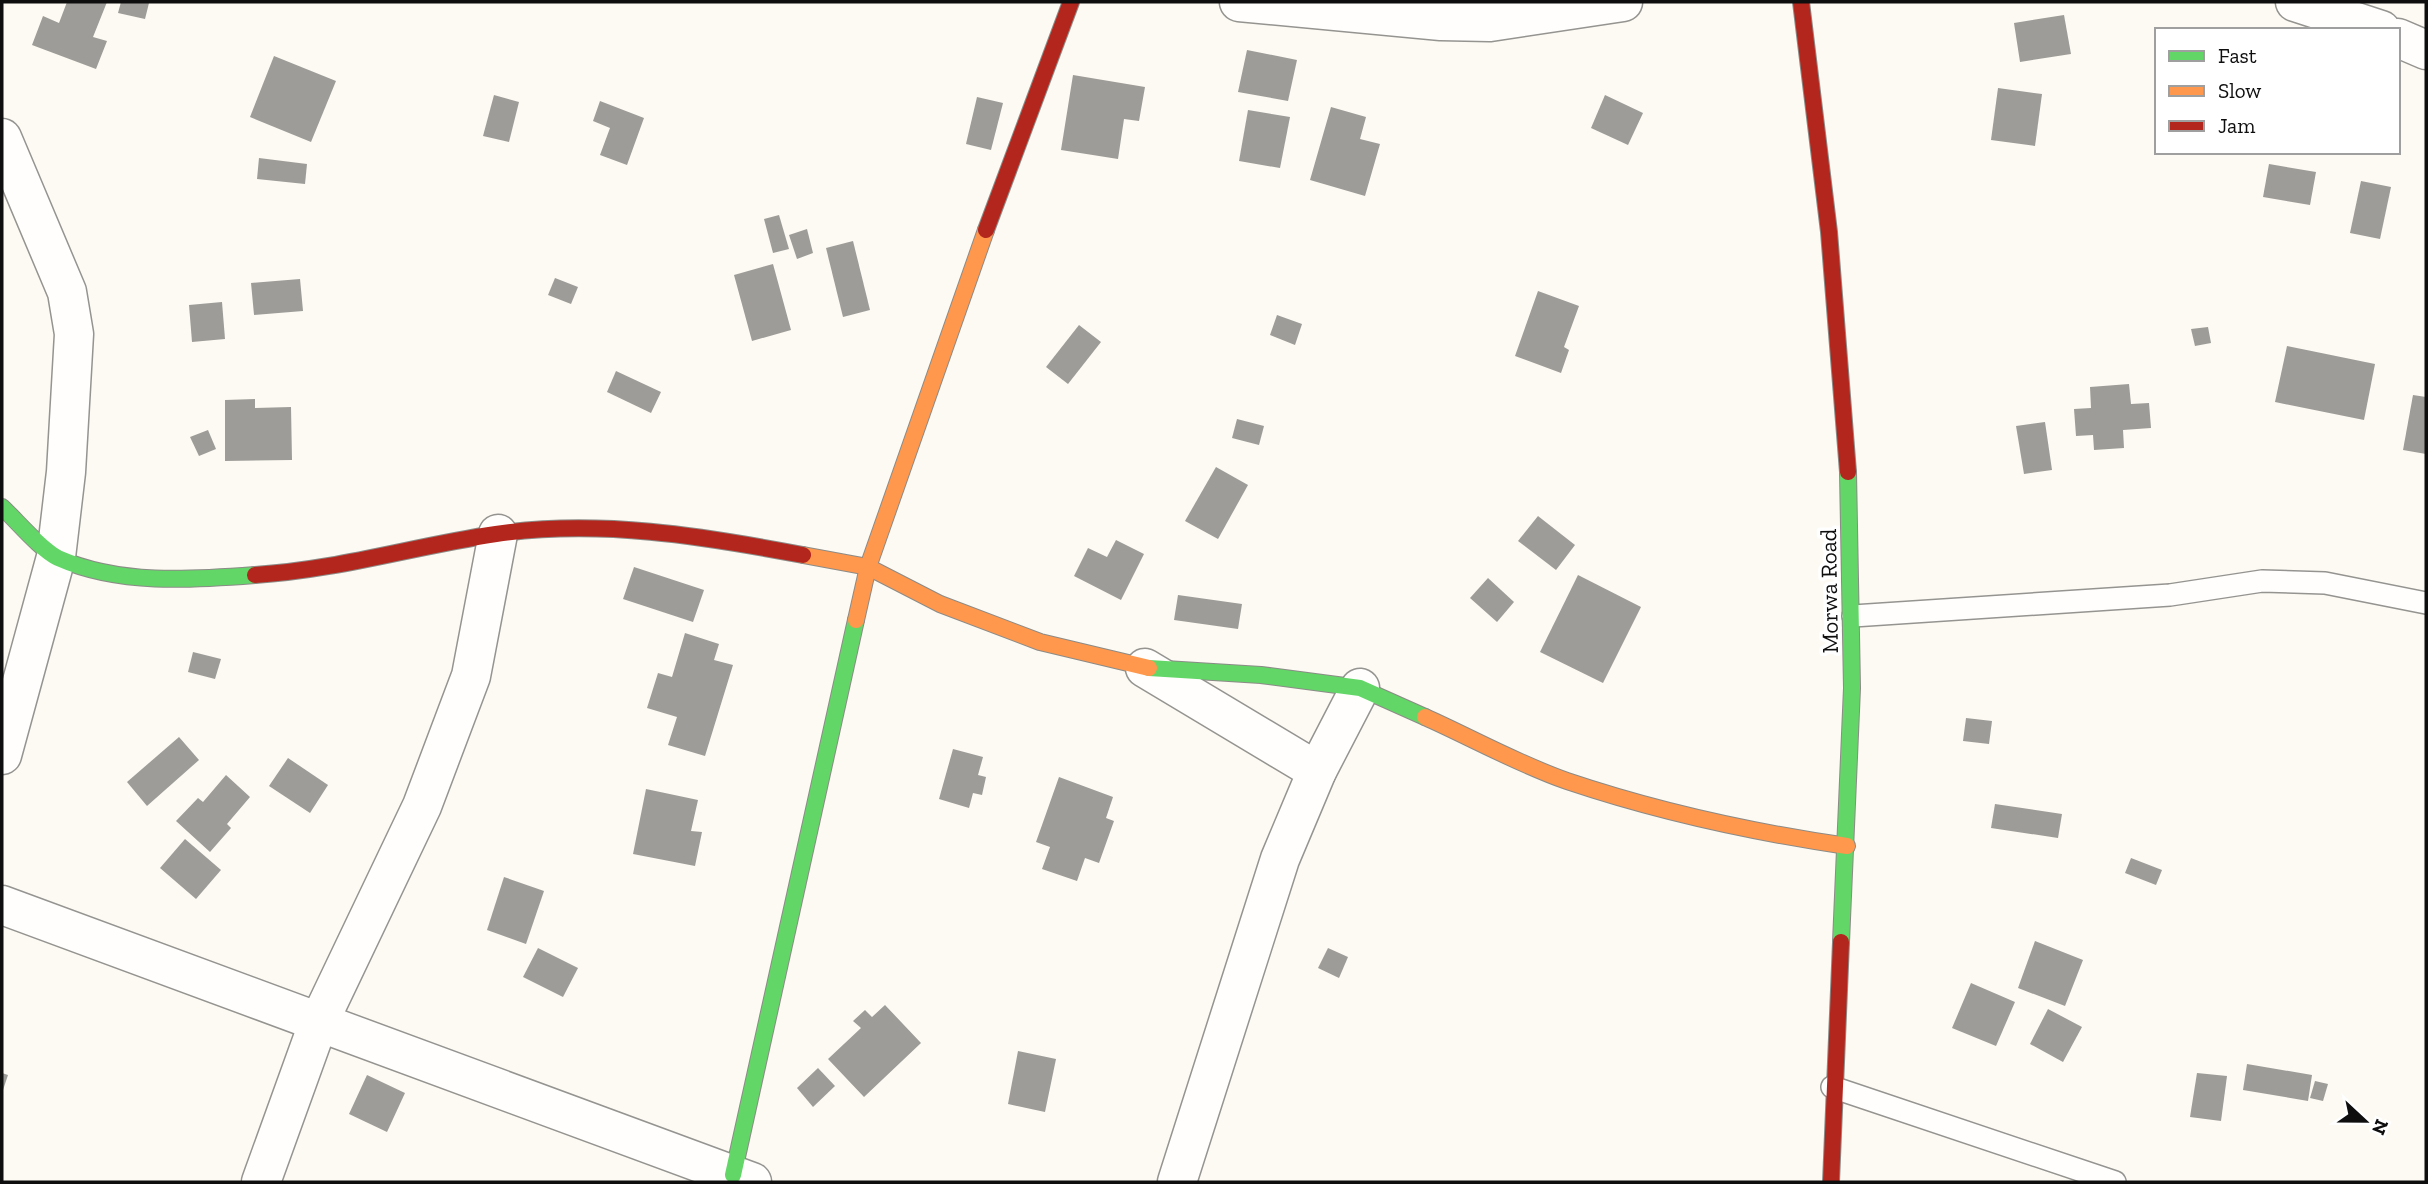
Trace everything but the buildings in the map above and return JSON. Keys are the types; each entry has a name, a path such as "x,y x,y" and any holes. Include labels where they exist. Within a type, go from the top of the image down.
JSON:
{"street":[{"path":"2,905 318,1024 570,1113 742,1179 868,567 949,330 1070,2"},
{"path":"1240,2 1441,21 1490,22 1623,2"},
{"name":"Morwa Road","path":"1801,2 1842,348 1853,616 1847,846 1832,1087 1831,1182"},
{"path":"2295,2 2375,28"},
{"path":"2400,39 2426,50"},
{"path":"2,138 67,292 74,334 70,426 56,557 2,755"},
{"path":"2,507 56,557 118,575 186,580 303,572 498,534 602,528 740,543 868,567 940,604 1040,642 1144,668 1261,675 1360,688 1564,780 1678,815 1750,832 1847,846"},
{"path":"261,1182 318,1024 422,806 471,676 498,534"},
{"path":"1144,668 1317,771"},
{"path":"1177,1182 1280,859 1317,771 1360,688"}],"lane":[{"path":"1853,616 2156,596 2262,581 2325,583 2426,603"},
{"path":"1832,1087 2115,1182"}],"traffic: fast":[{"path":"1841,942 1852,688 1848,472"},
{"path":"2,507 51,554 81,567 130,577 180,579 255,575"},
{"path":"733,1175 856,620"},
{"path":"1149,668 1261,675 1360,688 1425,717"}],"traffic: slow":[{"path":"856,620 868,567 986,230"},
{"path":"803,555 868,567 940,604 1040,642 1149,668"},
{"path":"1425,717 1531,767 1602,792 1706,820 1847,846"}],"traffic: jam":[{"path":"986,230 1071,2"},
{"path":"1801,2 1829,232 1848,472"},
{"path":"255,575 346,563 496,534 573,528 689,536 803,555"},
{"path":"1831,1182 1841,942"}]}
